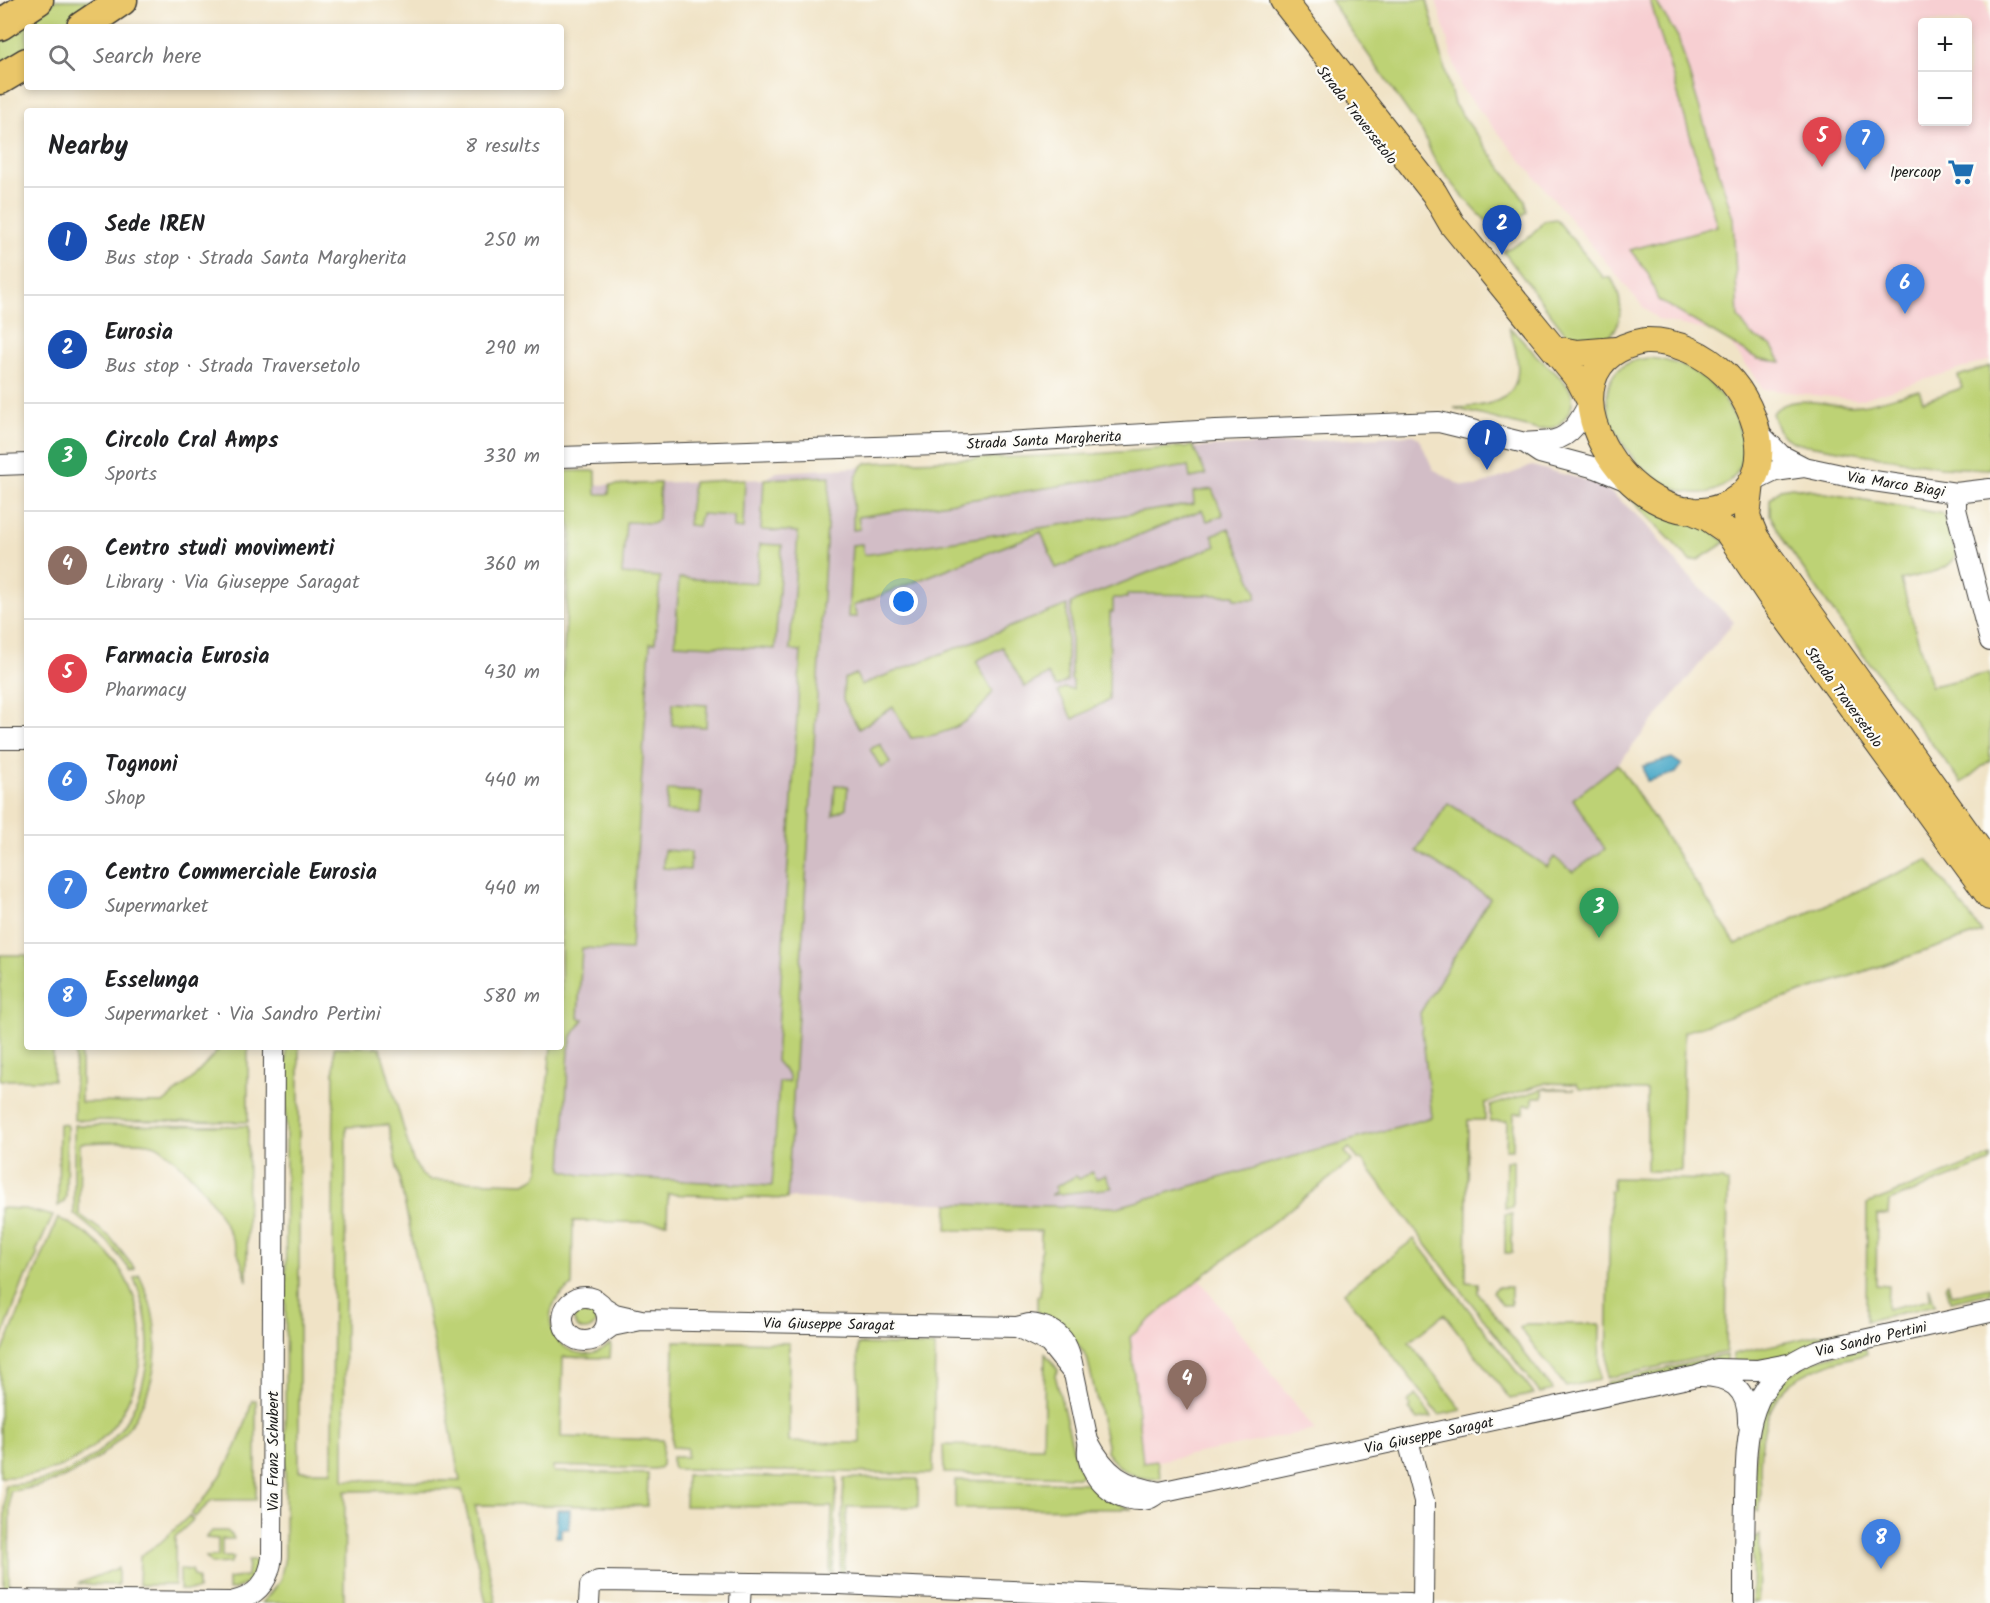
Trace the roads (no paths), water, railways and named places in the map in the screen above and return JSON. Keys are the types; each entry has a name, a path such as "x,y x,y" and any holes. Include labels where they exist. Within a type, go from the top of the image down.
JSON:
{"highway":[{"path":"0,26 38,0"},
{"path":"86,24 122,0"},
{"path":"0,80 24,65"}],"main road":[{"name":"Strada Traversetolo","path":"1267,0 1426,200 1452,224 1579,380 1590,401 1593,424 1614,465 1630,482 1659,500 1708,518 1727,531 1769,594 1990,897"},
{"name":"Strada Traversetolo","path":"1283,0 1434,193 1452,224"},
{"name":"Strada Traversetolo","path":"1555,349 1577,354 1616,350 1630,344 1653,340 1675,345 1703,357 1737,387 1749,408 1758,432 1760,458 1751,483 1748,517 1756,538 1990,865"},
{"name":"Strada Traversetolo","path":"1590,401 1597,372 1616,350"},
{"name":"Strada Traversetolo","path":"1690,510 1708,510 1725,505 1739,496 1751,483"}],"street":[{"name":"Strada Santa Margherita","path":"564,457 970,444 1439,422 1525,443 1553,441 1563,436 1577,425 1590,401"},
{"name":"Via Marco Biagi","path":"1758,432 1781,455 1803,467 1860,479 1956,493 1990,489"},
{"name":"Strada Santa Margherita","path":"1525,443 1540,453 1596,468 1630,482"},
{"path":"0,465 24,465"},
{"name":"Via Marco Biagi","path":"1751,483 1775,471 1803,467"},
{"path":"1956,493 1956,509 1990,641"},
{"path":"0,738 24,739"},
{"name":"Via Franz Schubert","path":"0,1600 231,1602 254,1593 268,1576 272,1557 274,1050"},
{"name":"Via Giuseppe Saragat","path":"641,1320 612,1326 590,1340 577,1340 566,1331 563,1318 568,1305 582,1297 597,1300 615,1314 641,1320 1017,1328 1027,1324 1037,1325 1059,1336 1072,1353 1088,1441 1088,1453 1092,1467 1100,1481 1112,1492 1139,1500 1150,1498 1160,1492 1408,1440 1697,1376 1718,1369 1751,1371 1771,1369 1798,1359"},
{"path":"602,1306 607,1320 602,1333"},
{"name":"Via Sandro Pertini","path":"1744,1603 1748,1428 1764,1390 1781,1371 1798,1359 1825,1348 1990,1312"},
{"path":"1751,1371 1763,1375 1766,1383 1764,1390"},
{"name":"Via Giuseppe Saragat","path":"1697,1376 1726,1378 1750,1396 1758,1395 1764,1390"},
{"path":"1739,1390 1747,1408 1748,1428"},
{"path":"1408,1440 1424,1501 1423,1603"},
{"path":"590,1603 590,1586 598,1581 741,1583 1410,1603"},
{"path":"740,1603 741,1583"}],"water":[{"path":"1672,758 1682,765 1676,773 1647,781 1643,766"},
{"path":"557,1510 570,1510 569,1529 561,1529 561,1537 556,1537"}],"place":[{"name":"Farmacia Eurosia","path":"1822,167"},
{"name":"Centro Commerciale Eurosia","path":"1865,170"},
{"name":"Ipercoop","path":"1961,172"},
{"name":"Eurosia","path":"1502,255"},
{"name":"Tognoni","path":"1905,314"},
{"name":"Sede IREN","path":"1487,470"},
{"name":"Circolo Cral Amps","path":"1599,938"},
{"name":"Centro studi movimenti","path":"1187,1410"},
{"name":"Esselunga","path":"1881,1569"}]}
